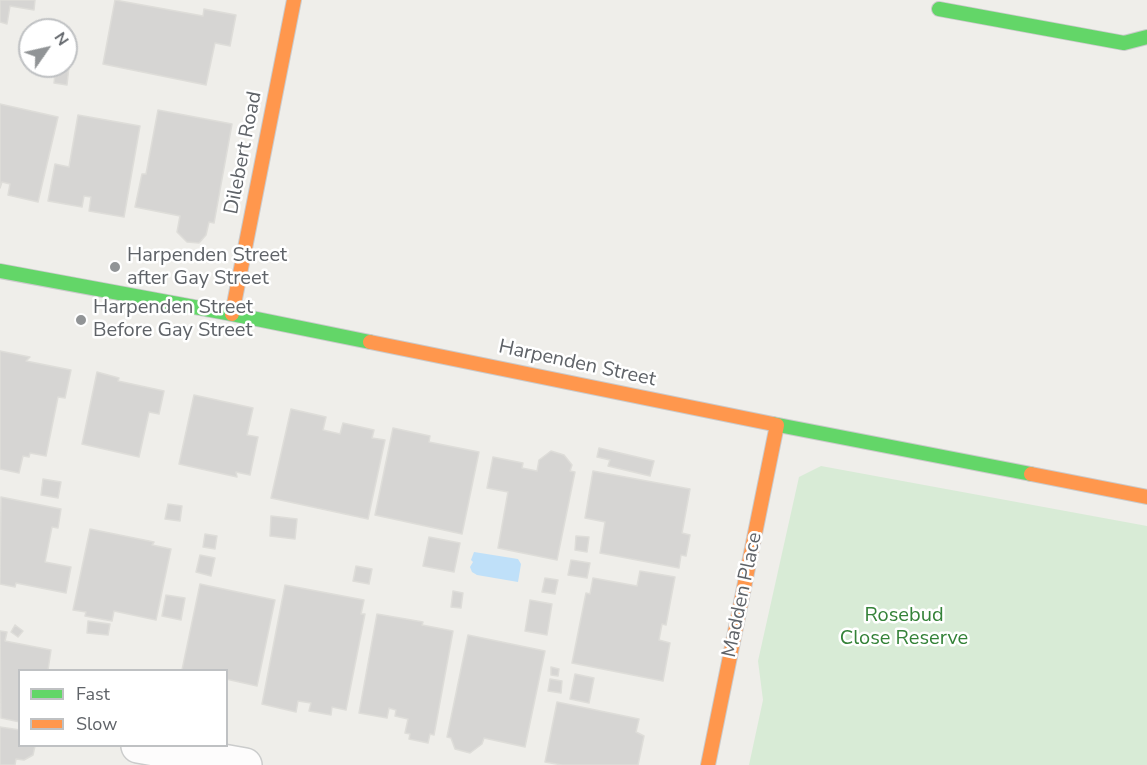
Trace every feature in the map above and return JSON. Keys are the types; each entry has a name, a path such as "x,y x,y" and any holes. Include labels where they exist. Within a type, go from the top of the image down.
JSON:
{"street":[{"name":"Dilebert Road","path":"232,314 294,0"},
{"path":"939,9 1124,42 1147,37"},
{"name":"Harpenden Street","path":"0,271 232,314 777,425 1147,497"},
{"name":"Madden Place","path":"708,765 777,425"},
{"path":"144,747 244,765"}],"green space":[{"name":"Rosebud Close Reserve","path":"821,466 1147,526 1147,765 749,765 763,700 758,661 799,477"}],"water":[{"path":"474,552 518,559 521,564 518,582 477,575 472,572 470,567"}],"building":[{"path":"0,0 35,0 34,10 10,6 7,24 0,22"},
{"path":"115,0 203,16 204,9 236,15 230,46 215,43 206,85 103,64"},
{"path":"55,78 68,78 67,85 54,83"},
{"path":"0,104 58,117 38,202 8,195 10,184 2,182 0,188"},
{"path":"158,110 232,124 214,223 209,222 206,235 199,243 187,242 177,232 180,216 135,207 142,174 146,174"},
{"path":"78,115 140,126 124,217 89,211 91,197 84,196 82,207 48,201 55,164 69,167"},
{"path":"0,351 30,357 26,361 71,370 65,398 58,397 46,456 30,453 29,457 23,456 19,473 0,469"},
{"path":"97,372 119,378 118,381 164,391 159,414 149,412 139,457 82,444"},
{"path":"194,395 253,408 247,435 258,437 250,475 236,472 237,477 179,464"},
{"path":"291,409 326,417 323,430 340,434 343,423 374,430 372,438 385,440 368,519 271,498"},
{"path":"393,428 430,436 429,442 479,452 462,534 375,515"},
{"path":"599,448 654,461 650,476 608,466 610,460 597,457"},
{"path":"551,451 564,455 572,465 570,471 575,472 557,560 498,548 508,492 487,488 493,457 523,463 522,468 537,471 539,460"},
{"path":"593,471 690,489 682,533 690,535 686,556 681,555 679,568 600,553 605,522 585,518"},
{"path":"43,479 61,482 58,498 41,495"},
{"path":"1,497 61,509 58,528 52,527 45,562 71,567 66,593 16,583 15,587 0,584"},
{"path":"168,504 182,506 180,521 165,519"},
{"path":"271,516 297,519 295,539 270,536"},
{"path":"90,529 154,542 152,545 171,549 156,620 114,611 112,621 85,616 86,612 73,610"},
{"path":"205,534 217,536 215,549 203,547"},
{"path":"576,536 589,537 587,552 575,550"},
{"path":"429,537 460,543 454,572 423,566"},
{"path":"200,555 215,558 211,576 196,572"},
{"path":"571,560 590,563 587,578 568,575"},
{"path":"356,566 372,569 369,584 353,581"},
{"path":"640,571 675,577 666,625 662,624 659,640 670,643 663,681 572,663 586,593 590,594 593,578 637,586"},
{"path":"545,578 558,580 555,594 542,592"},
{"path":"200,584 275,600 257,686 228,679 228,669 182,669"},
{"path":"285,585 364,600 361,614 365,614 346,710 332,707 331,715 309,711 311,703 298,701 296,712 262,704"},
{"path":"453,591 463,593 461,608 451,607"},
{"path":"166,595 185,598 181,620 162,616"},
{"path":"530,600 552,604 547,635 525,631"},
{"path":"377,614 423,622 422,625 453,631 434,735 430,734 428,743 409,739 410,734 405,733 408,719 395,716 396,710 389,708 387,718 359,713"},
{"path":"88,621 110,624 108,635 87,633"},
{"path":"15,625 23,631 18,637 11,632"},
{"path":"0,631 7,632 5,641 51,650 48,669 18,669 18,722 1,718"},
{"path":"468,635 545,651 525,747 484,738 482,744 470,753 455,749 451,738 447,737"},
{"path":"551,667 559,669 558,676 551,675"},
{"path":"575,674 594,678 589,703 570,699"},
{"path":"550,679 562,681 561,693 548,691"},
{"path":"557,702 639,719 636,732 644,736 638,765 562,765 545,762"},
{"path":"0,727 18,730 18,747 35,747 33,755 24,760 16,759 15,765 0,765"}],"traffic: fast":[{"path":"939,9 1124,43 1147,37"},
{"path":"0,271 370,342"},
{"path":"773,424 1031,474"}],"traffic: slow":[{"path":"232,314 294,0"},
{"path":"370,342 773,424"},
{"path":"708,765 777,425"},
{"path":"1031,474 1147,497"}],"place":[{"name":"Harpenden Street after Gay Street","path":"115,267"},
{"name":"Harpenden Street Before Gay Street","path":"81,320"}]}
